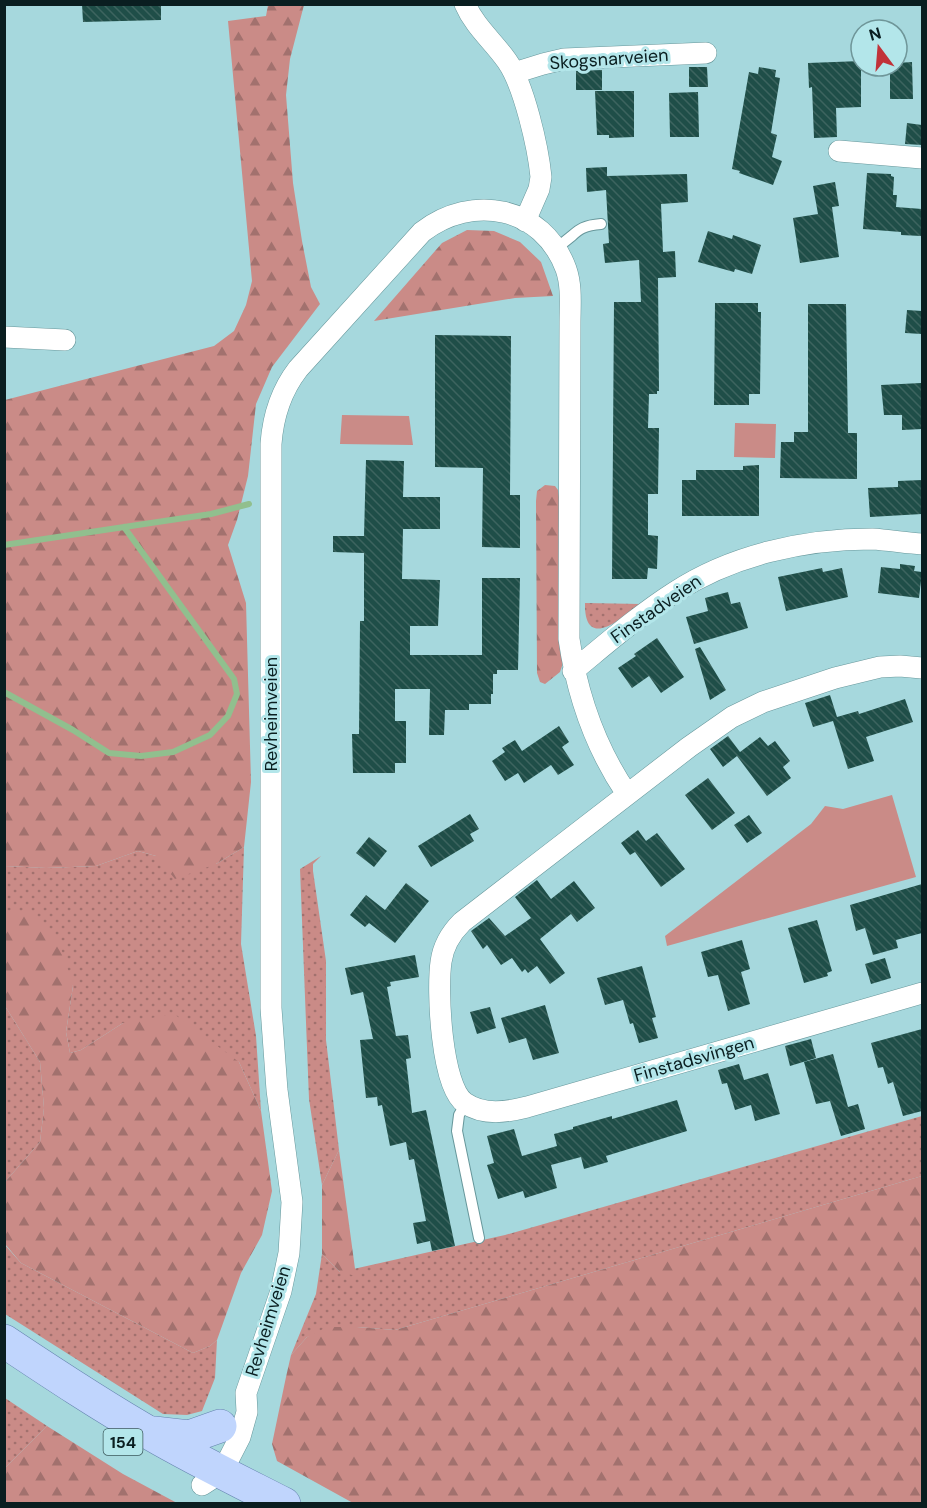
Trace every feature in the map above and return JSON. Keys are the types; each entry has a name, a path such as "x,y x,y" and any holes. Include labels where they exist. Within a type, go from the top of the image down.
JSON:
{"main road":[{"name":"154","path":"4,1341 209,1473 238,1503"},
{"name":"154","path":"4,1363 48,1395 130,1446 209,1473 284,1503"},
{"name":"154","path":"150,1433 189,1437 220,1426"}],"street":[{"path":"465,4 478,27 506,59 525,101 542,177 525,220"},
{"name":"Skogsnarveien","path":"514,73 543,63 564,60 706,53"},
{"path":"839,151 922,158"},
{"name":"Revheimveien","path":"209,1473 240,1437 247,1412 246,1393 281,1291 289,1253 292,1218 290,1175 277,1090 271,1008 271,456 275,415 285,388 298,369 414,240 428,227 448,215 474,209 498,210 525,220 540,231 555,248 568,277 570,323 568,615 573,671"},
{"path":"4,337 65,340"},
{"name":"Finstadveien","path":"573,671 674,592 709,572 731,563 784,549 842,541 874,539 922,544"},
{"path":"466,1103 455,1091 449,1074 442,1028 441,963 451,935 462,922 627,794 732,717 763,702 836,678 880,668 900,666 922,668"},
{"path":"573,671 596,737 627,794"},
{"name":"Finstadsvingen","path":"466,1103 492,1112 516,1110 922,993"},
{"name":"Revheimveien","path":"209,1473 220,1426 233,1406 246,1393"}],"lane":[{"path":"555,248 568,241 585,225 601,224"},
{"path":"466,1103 459,1115 458,1131 479,1238"}],"green space":[{"path":"268,5 304,5 290,59 286,95 293,183 302,241 311,287 320,304 272,367 256,404 248,476 228,545 246,603 251,782 244,847 216,864 175,879 156,856 138,851 96,866 46,868 5,866 5,400 214,346 234,331 246,305 252,281 228,21 266,16"},
{"path":"467,230 494,231 520,242 541,262 553,296 515,298 374,321 442,243"},
{"path":"342,415 409,416 413,445 340,444"},
{"path":"735,423 776,424 775,458 734,457"},
{"path":"545,485 555,486 559,497 563,663 560,672 545,684 540,682 537,673 536,501 537,491"},
{"path":"585,603 641,604 615,623 597,629 591,626 586,618"},
{"path":"892,795 916,877 667,946 665,936 811,824 825,806 843,809"},
{"path":"244,847 241,944 256,1036 261,1111 239,1062 123,1023 81,1050 70,1053 66,1032 73,986 5,912 5,866 46,868 96,866 138,851 156,856 216,864"},
{"path":"321,856 313,864 313,871 326,961 326,1040 339,1150 322,1185 309,1099 300,869"},
{"path":"5,912 33,912 58,939 73,986 66,1032 70,1053 81,1050 123,1023 174,1014 239,1062 261,1111 272,1191 262,1235 241,1273 217,1340 210,1346 193,1353 21,1263 5,1244 5,1182 40,1142 44,1108 40,1062 5,1006"},
{"path":"5,1006 40,1062 44,1108 40,1142 5,1182"},
{"path":"922,1116 922,1176 395,1330 357,1327 307,1337 291,1355 316,1294 322,1254 340,1272 505,1235"},
{"path":"339,1150 356,1276 340,1272 322,1254 322,1185"},
{"path":"922,1176 922,1503 353,1503 277,1461 272,1444 291,1355 307,1337 327,1327 395,1330"},
{"path":"4,1244 21,1263 193,1353 210,1346 217,1340 215,1378 202,1411 187,1415 163,1414 5,1314"},
{"path":"5,1398 47,1426 5,1468"},
{"path":"47,1426 123,1474 177,1503 5,1503 5,1468"}],"building":[{"path":"82,4 161,4 161,20 83,22"},
{"path":"849,61 849,78 861,78 861,107 836,108 837,137 814,138 812,87 809,88 808,63"},
{"path":"909,62 912,62 913,99 890,99 890,78 909,78"},
{"path":"689,67 707,67 708,87 689,87"},
{"path":"759,67 776,70 775,77 780,78 771,133 777,135 772,157 782,161 773,185 732,169 749,72 758,74"},
{"path":"602,70 602,90 576,90 576,71"},
{"path":"595,91 634,91 634,137 609,138 609,135 597,135"},
{"path":"698,92 699,137 670,137 669,93"},
{"path":"907,123 922,125 922,145 905,144"},
{"path":"607,167 607,176 687,174 688,202 661,204 663,252 675,251 676,277 658,278 659,391 657,394 649,394 648,428 659,428 658,494 648,494 648,535 658,536 657,569 648,568 647,579 612,579 614,302 641,302 639,260 605,263 603,244 609,243 606,190 587,192 586,168"},
{"path":"867,173 891,174 894,177 893,195 897,195 896,207 922,209 921,236 863,229"},
{"path":"835,182 839,206 832,207 839,257 800,263 793,218 818,214 813,186"},
{"path":"708,231 732,239 733,235 761,245 752,274 735,269 734,272 698,262"},
{"path":"715,303 758,303 758,312 761,312 760,394 749,394 749,405 714,405"},
{"path":"808,304 846,304 848,433 857,433 857,479 780,478 781,442 794,442 794,432 808,432"},
{"path":"907,310 922,311 922,334 905,333"},
{"path":"435,335 511,336 510,495 520,495 520,548 482,547 483,468 435,467"},
{"path":"921,383 922,429 902,430 902,415 884,415 881,385"},
{"path":"366,460 404,461 403,497 440,497 440,529 403,529 402,579 440,580 438,626 410,626 410,655 482,655 482,578 520,578 518,670 497,670 497,674 493,674 491,704 469,704 469,710 445,710 444,735 429,735 430,689 395,689 395,721 406,721 406,763 395,763 395,773 353,773 352,734 359,734 360,621 364,621 364,553 333,552 333,536 364,536"},
{"path":"759,465 759,516 682,516 682,480 696,480 696,470 743,470 743,466"},
{"path":"922,480 922,514 870,517 868,488 898,487 898,481"},
{"path":"900,564 915,566 914,571 922,572 919,598 878,593 881,567 900,569"},
{"path":"822,568 823,572 842,568 848,597 786,611 778,577"},
{"path":"728,592 731,604 740,602 748,628 694,644 686,617 708,611 705,598"},
{"path":"657,638 684,677 661,693 649,676 632,688 618,668"},
{"path":"700,647 726,690 710,700 695,649"},
{"path":"830,695 837,717 858,711 859,714 905,699 913,722 866,737 874,761 848,769 833,721 813,727 805,703"},
{"path":"559,726 569,742 562,747 574,765 558,775 551,765 524,783 518,773 505,781 492,761 505,752 502,748 515,740 522,751"},
{"path":"728,736 740,752 760,737 768,746 775,741 790,761 783,767 791,778 767,796 737,756 723,767 710,749"},
{"path":"708,778 735,813 712,830 685,795"},
{"path":"470,814 479,829 470,834 474,841 431,867 418,846"},
{"path":"749,815 762,833 747,843 734,825"},
{"path":"638,830 646,841 657,833 685,869 661,887 635,852 630,855 621,843"},
{"path":"369,837 387,851 374,867 356,853"},
{"path":"537,880 551,899 574,881 595,908 577,922 571,914 540,939 565,973 550,984 537,966 528,973 525,969 522,972 512,958 501,965 487,945 483,949 471,931 489,918 505,936 531,918 515,897"},
{"path":"406,883 429,901 395,943 369,923 365,927 350,915 366,895 385,910"},
{"path":"922,884 922,933 896,940 898,948 873,955 865,928 856,931 850,905"},
{"path":"817,920 832,971 827,973 828,976 804,983 788,928"},
{"path":"742,940 750,969 741,972 750,1004 728,1011 718,975 708,977 701,952"},
{"path":"415,955 419,977 390,982 391,986 387,987 396,1036 408,1035 411,1058 406,1059 412,1113 426,1110 455,1246 432,1251 430,1241 417,1244 413,1223 426,1221 414,1159 409,1160 406,1142 390,1146 382,1105 378,1106 377,1097 366,1098 360,1040 373,1039 363,992 351,995 345,968"},
{"path":"885,958 891,978 871,984 865,964"},
{"path":"642,966 656,1017 652,1018 658,1038 639,1043 633,1023 630,1024 623,1000 605,1005 597,978"},
{"path":"545,1005 559,1053 533,1060 526,1038 509,1043 501,1018"},
{"path":"490,1007 496,1028 477,1034 470,1012"},
{"path":"922,1029 922,1111 903,1116 893,1082 888,1084 883,1067 878,1068 871,1043"},
{"path":"811,1039 816,1058 790,1066 785,1046"},
{"path":"833,1054 848,1107 858,1104 865,1129 841,1136 830,1101 816,1104 804,1062"},
{"path":"739,1064 744,1080 768,1073 780,1114 755,1121 751,1105 735,1110 727,1083 722,1084 718,1070"},
{"path":"677,1100 687,1131 606,1156 608,1162 584,1169 581,1157 551,1165 557,1188 525,1198 523,1191 498,1199 487,1165 494,1163 487,1136 514,1129 522,1156 557,1146 554,1134 573,1129 573,1127 612,1116 612,1119"}],"waterway":[{"path":"4,545 211,514 249,504"},
{"path":"4,692 73,730 109,753 141,756 173,752 210,735 228,716 237,694 234,679 124,527"}]}
